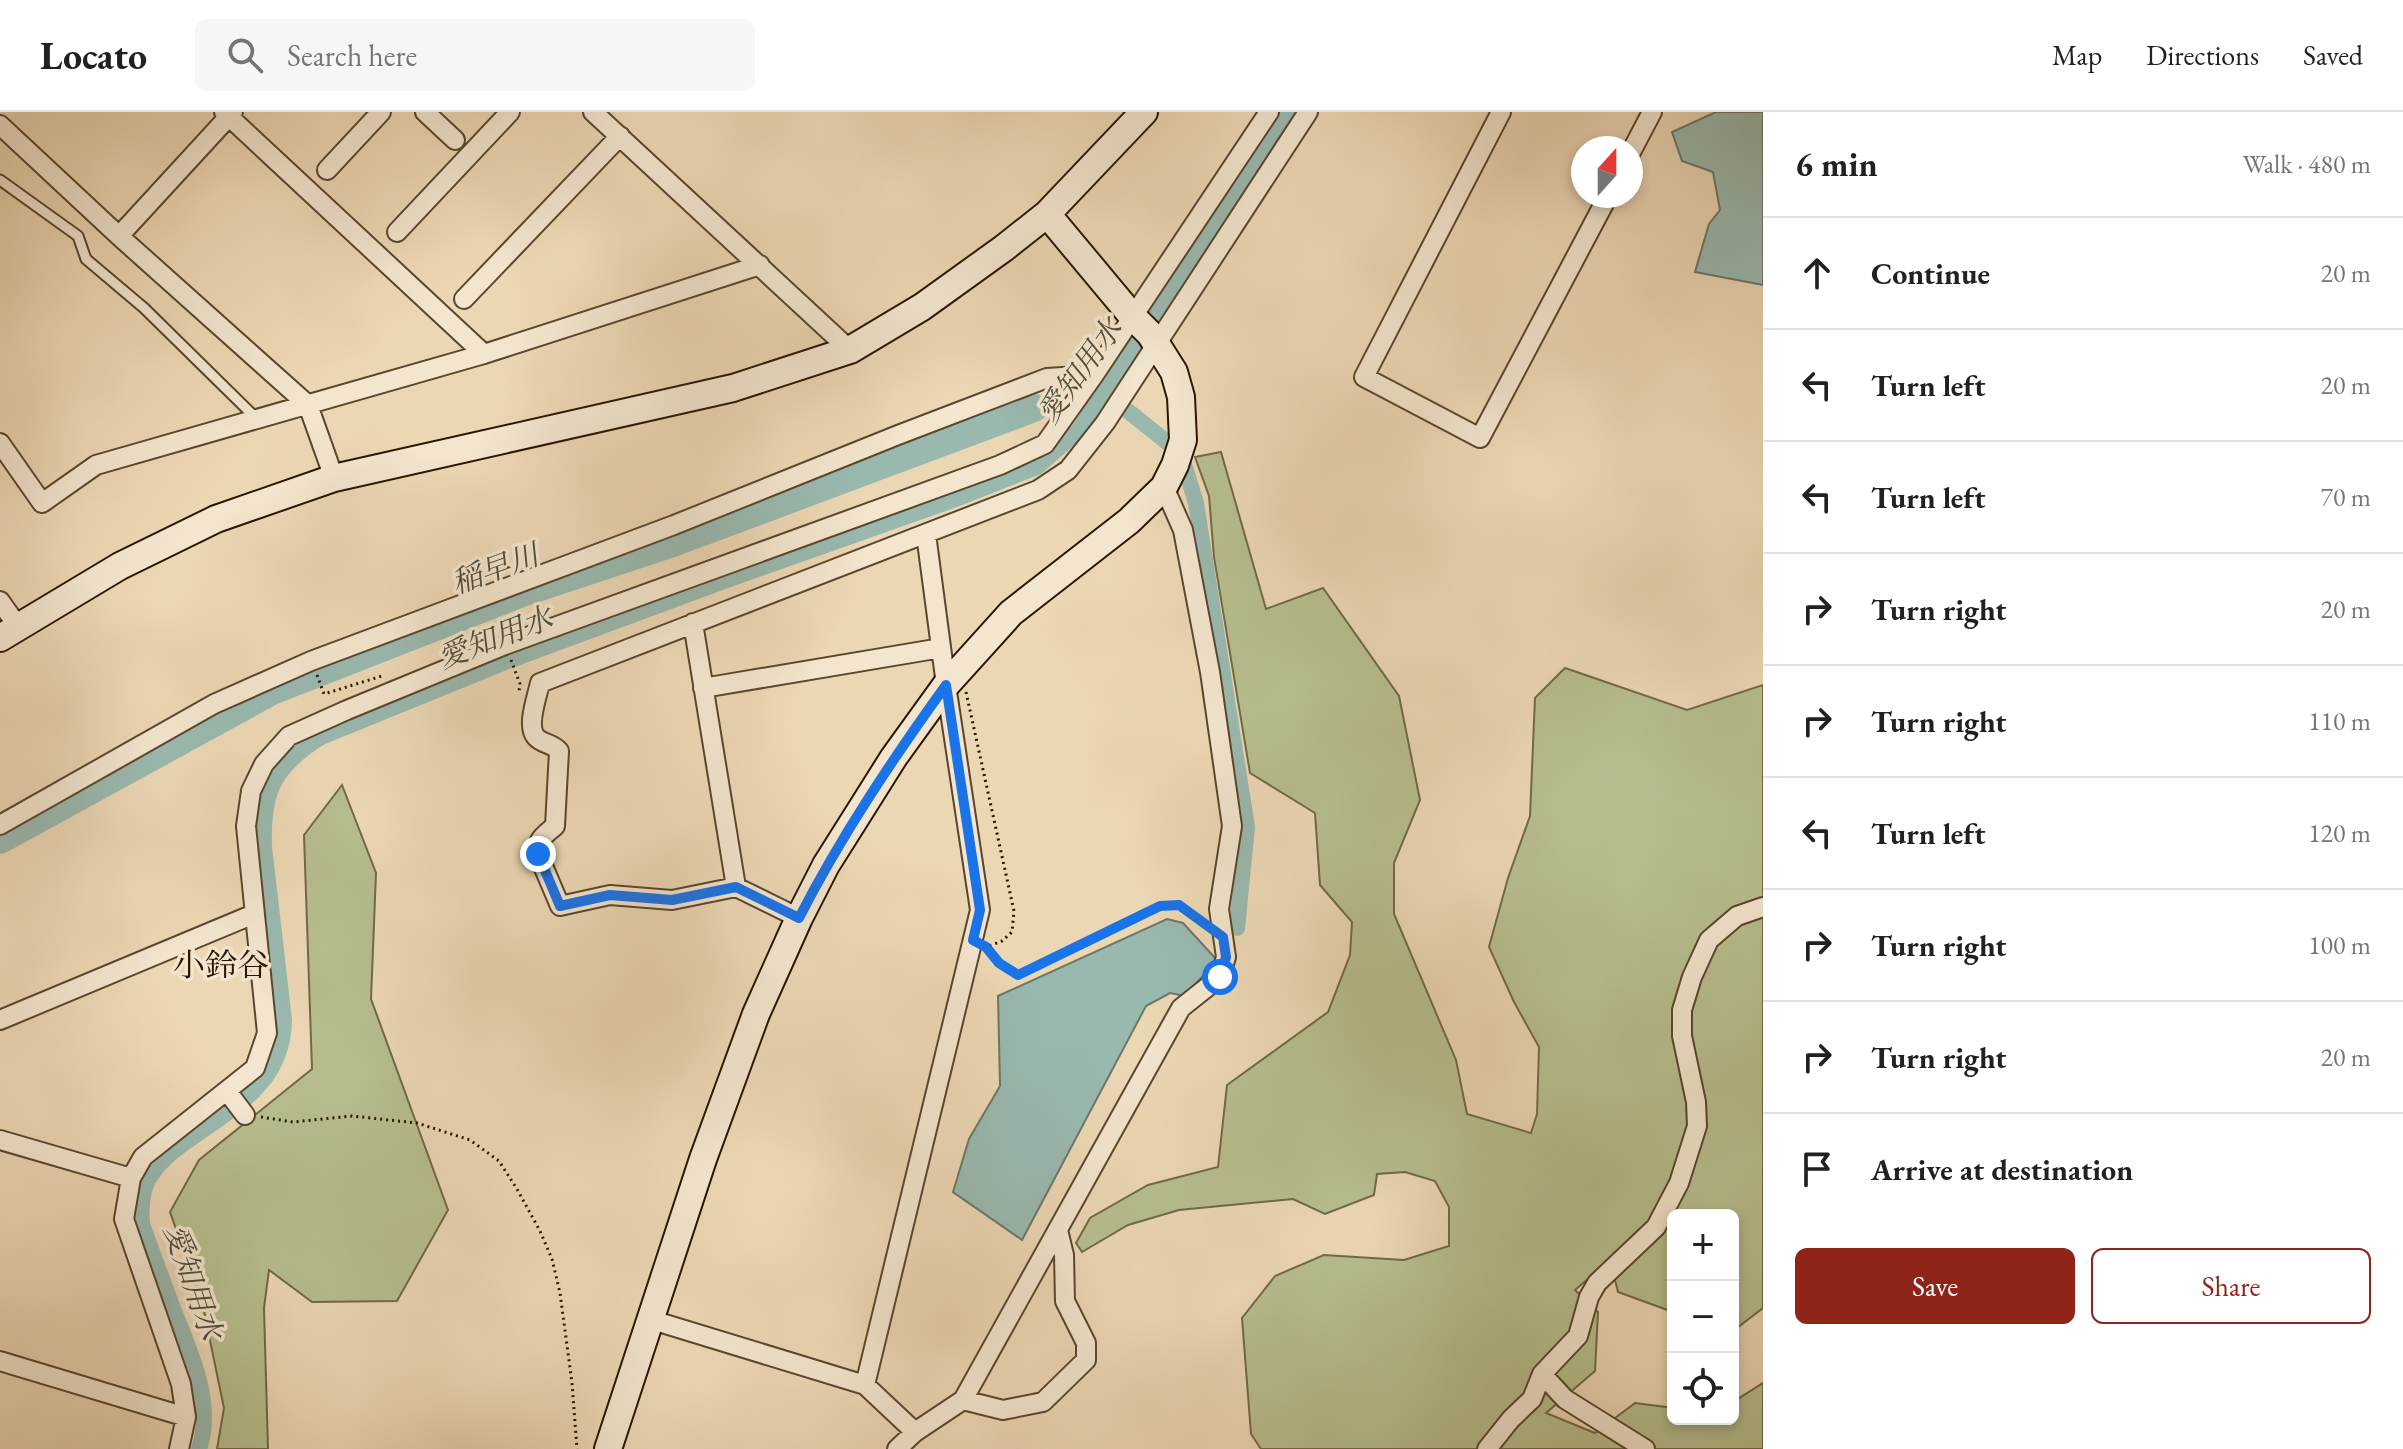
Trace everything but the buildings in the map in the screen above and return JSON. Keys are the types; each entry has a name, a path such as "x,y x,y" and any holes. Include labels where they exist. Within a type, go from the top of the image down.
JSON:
{"street":[{"path":"327,170 381,112"},
{"path":"425,112 455,140"},
{"path":"397,232 510,112"},
{"path":"593,112 850,350"},
{"path":"0,601 10,633 120,566 216,519 334,478 733,388 850,350 922,307 1047,214 1144,112"},
{"path":"799,918 736,887 672,900 610,895 560,906 537,845 540,838 555,826 559,751 556,746 533,735 532,724 540,683 1038,490 1068,470 1105,423 1146,331 1269,112"},
{"path":"179,1449 186,1417 181,1384 124,1219 131,1178 143,1157 229,1094 255,1068 267,1033 246,826 251,791 264,764 289,736 505,645 1000,465 1045,444 1094,375 1146,331 1308,112"},
{"path":"1501,112 1364,377 1480,438 1602,208"},
{"path":"1639,136 1652,112"},
{"path":"119,236 229,114 484,354"},
{"path":"0,125 308,405 334,478"},
{"path":"464,299 620,136"},
{"path":"608,1449 703,1159 751,1029 799,918 826,865 894,757 953,677 1011,613 1129,521 1164,487 1175,465 1183,440 1181,397 1174,372 1146,331 1047,214"},
{"path":"0,443 42,503 96,465 484,354 760,265"},
{"path":"0,825 214,704 311,661 674,525 1047,378 1094,375"},
{"path":"897,1449 915,1432 963,1400 1181,1008 1220,977 1226,957 1219,909 1232,826 1210,672 1183,530 1164,487"},
{"path":"865,1385 980,910 953,677 941,648 926,534"},
{"path":"693,623 736,887"},
{"path":"703,688 941,648"},
{"path":"1487,1449 1532,1399 1542,1374 1578,1336 1589,1297 1597,1283 1656,1227 1679,1183 1697,1126 1696,1102 1682,1036 1682,1010 1692,977 1709,940 1737,916 1763,907"},
{"path":"0,1020 254,914"},
{"path":"229,1094 245,1115"},
{"path":"0,1140 131,1178"},
{"path":"963,1400 1003,1410 1043,1402 1086,1360 1086,1343 1065,1301 1064,1255 1058,1230"},
{"path":"652,1320 865,1385 915,1432"},
{"path":"0,1361 186,1417"},
{"path":"1542,1374 1565,1399 1645,1449"}],"lane":[{"path":"0,180 78,236 86,259 144,308 257,419"}],"path":[{"path":"953,677 1014,911 1012,932 1002,941 986,947 999,963 1018,975 1160,906 1179,905 1223,937"},
{"path":"245,1115 293,1122 352,1116 417,1123 470,1140 499,1161 540,1231 552,1259 560,1293 572,1383 577,1449"}],"green space":[{"path":"1221,452 1266,609 1323,588 1399,696 1420,800 1394,863 1394,914 1456,1060 1467,1114 1531,1133 1537,1114 1539,1047 1489,947 1508,878 1530,816 1535,698 1565,668 1687,710 1763,685 1763,1308 1739,1326 1739,1209 1667,1209 1667,1310 1618,1292 1610,1260 1575,1290 1598,1312 1595,1371 1546,1413 1595,1433 1635,1403 1667,1407 1667,1425 1739,1425 1739,1398 1763,1383 1763,1449 1261,1449 1251,1434 1242,1318 1275,1276 1324,1255 1404,1260 1449,1246 1449,1207 1435,1181 1405,1172 1377,1174 1374,1195 1325,1214 1293,1199 1179,1210 1128,1225 1082,1252 1076,1243 1090,1218 1148,1185 1218,1167 1227,1085 1328,1012 1350,955 1352,922 1320,885 1315,813 1250,773 1214,557 1209,496 1195,457"},
{"path":"342,785 376,873 371,999 448,1210 397,1301 312,1302 269,1270 264,1308 268,1449 217,1449 224,1408 202,1302 170,1212 199,1160 312,1069 304,835"}],"water":[{"path":"1716,112 1763,112 1763,285 1695,272 1709,224 1720,210 1713,172 1682,161 1672,132"},
{"path":"1167,919 1183,923 1217,960 1185,996 1170,993 1146,1006 1022,1240 953,1192 969,1139 1000,1086 998,996"}],"waterway":[{"name":"愛知用水","path":"199,1449 204,1413 198,1376 142,1224 142,1203 147,1182 161,1163 254,1091 266,1077 282,1042 284,1020 264,847 268,796 281,770 321,737 505,662 1037,467 1079,430 1287,112"},
{"name":"稲早川","path":"0,840 272,691 522,593 673,543 1034,408"},
{"path":"1128,411 1168,443"},
{"path":"1184,464 1196,503 1247,827 1237,928"}],"district":[{"name":"小鈴谷","path":"221,965"}],"route":[{"path":"538,854 560,906 610,895 672,900 736,887 799,918 826,865 894,757 946,685 980,910 973,940 986,947 999,963 1018,975 1160,906 1179,905 1223,937 1226,957 1220,977"}]}
